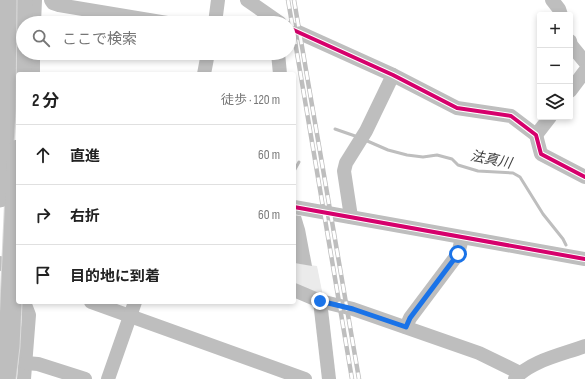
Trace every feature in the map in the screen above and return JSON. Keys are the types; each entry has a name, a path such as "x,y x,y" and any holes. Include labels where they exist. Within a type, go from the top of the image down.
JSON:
{"highway":[{"path":"0,197 5,110 6,0"},
{"path":"22,0 22,16"},
{"path":"21,60 21,72"},
{"path":"5,379 16,189"}],"street":[{"path":"34,16 35,0"},
{"path":"51,0 53,3 127,16"},
{"path":"216,16 218,0"},
{"path":"247,0 270,16"},
{"path":"552,0 560,12"},
{"path":"296,31 393,75 457,108 511,116 536,135 541,154 585,177"},
{"path":"573,47 585,62"},
{"path":"33,60 33,72"},
{"path":"204,72 207,60"},
{"path":"279,60 280,72"},
{"path":"573,87 585,71"},
{"path":"351,217 344,171 346,163 366,131 393,75"},
{"path":"536,135 548,120"},
{"path":"0,153 16,156"},
{"path":"296,207 585,259"},
{"path":"406,327 410,318 458,254 462,238"},
{"path":"0,263 16,271"},
{"path":"296,291 320,301 353,309 480,353 518,376 537,364 585,346"},
{"path":"320,301 329,379"},
{"path":"15,379 24,304"},
{"path":"24,379 29,315 25,304"},
{"path":"97,304 305,379"},
{"path":"108,379 134,304"},
{"path":"26,363 38,364 85,379"}],"shaded area":[{"path":"296,215 301,216 312,266 296,263"},
{"path":"296,263 317,266 323,296 296,284"}],"waterway":[{"name":"法真川","path":"335,129 358,137"},
{"name":"法真川","path":"365,140 388,150 407,155 423,157 437,155 452,159 458,165 478,171 513,173 520,177 543,214 566,245"},
{"name":"法真川","path":"296,167 299,162"}],"railway":[{"path":"288,0 291,16"},
{"path":"294,0 359,379"},
{"path":"296,47 352,379"}],"cycle path":[{"path":"296,31 393,75 457,108 511,116 536,135 541,154 585,177"},
{"path":"296,207 585,259"}],"route":[{"path":"320,301 353,309 406,327 410,318 458,254"}]}
